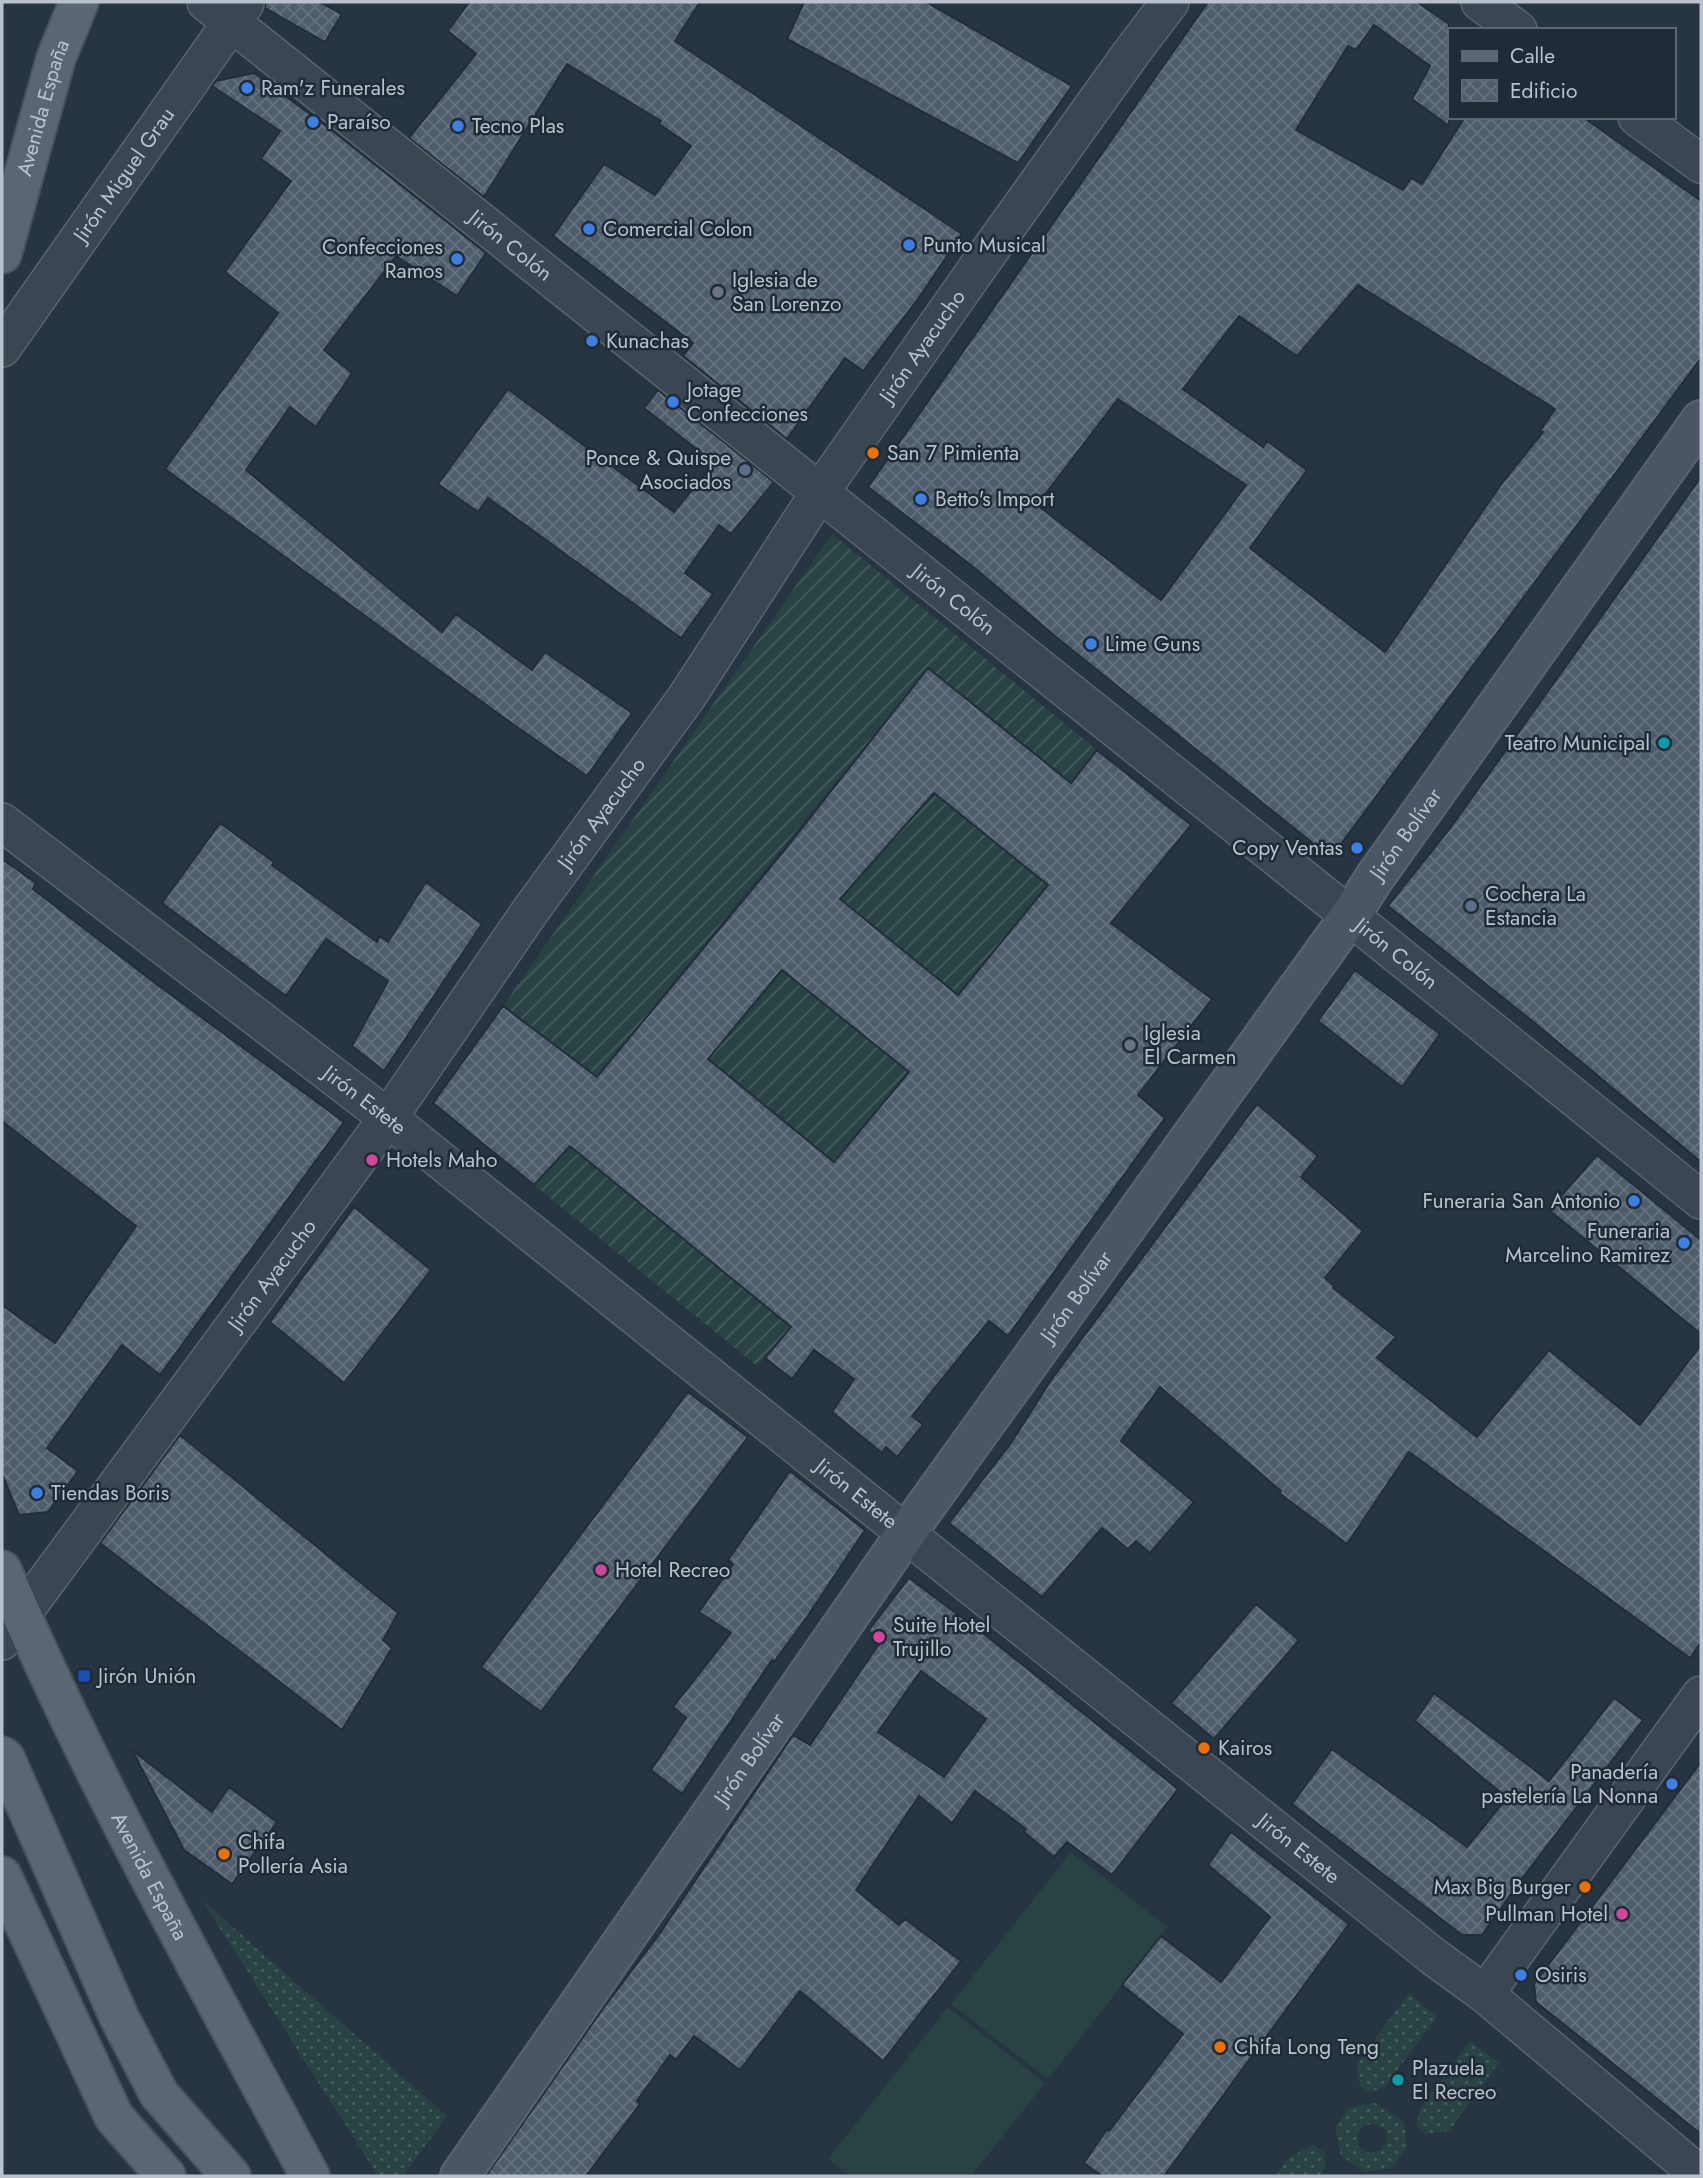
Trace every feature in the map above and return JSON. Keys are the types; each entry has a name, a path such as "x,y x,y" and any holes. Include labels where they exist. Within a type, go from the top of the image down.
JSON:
{"main road":[{"name":"Avenida España","path":"2,254 56,58 79,2"},
{"name":"Avenida España","path":"2,1570 12,1628 310,2176"},
{"path":"2,1756 119,2017 159,2094 231,2176"},
{"path":"2,1877 141,2176"},
{"path":"114,2117 166,2176"}],"street":[{"name":"Jirón Ayacucho","path":"12,1628 388,1118 531,910 685,698 820,492 994,244 1170,2"},
{"path":"1480,2 1515,28"},
{"name":"Jirón Colón","path":"228,9 820,492 1701,1200"},
{"name":"Jirón Miguel Grau","path":"2,348 228,9"},
{"path":"1640,119 1701,164"},
{"name":"Jirón Bolívar","path":"460,2176 907,1532 1350,916 1375,877 1701,420"},
{"name":"Jirón Estete","path":"2,822 388,1118 1434,1957 1485,1994 1701,2175"},
{"path":"1485,1994 1701,1695"}],"green space":[{"path":"832,534 1097,750 1071,783 928,668 597,1077 503,1006"},
{"path":"934,793 1048,885 958,995 840,899"},
{"path":"782,970 909,1072 834,1162 708,1059"},
{"path":"570,1146 791,1327 765,1358 756,1365 534,1185"},
{"path":"1071,1852 1168,1927 1048,2079 951,2004"},
{"path":"202,1900 447,2116 403,2176 378,2176"},
{"path":"1409,1993 1437,2017 1385,2086 1370,2093 1360,2086 1356,2065"},
{"path":"948,2007 1045,2083 971,2176 850,2176 828,2159"},
{"path":"1470,2041 1499,2063 1449,2131 1425,2134 1417,2127 1419,2110"},
{"path":"1375,2103 1404,2122 1407,2146 1392,2168 1365,2172 1341,2156 1335,2127 1348,2108","holes":["1375,2124 1385,2130 1388,2140 1380,2150 1368,2153 1359,2146 1357,2134 1364,2125"]},
{"path":"1313,2145 1325,2153 1325,2168 1319,2176 1276,2176 1288,2158"}],"building":[{"path":"265,2 320,2 342,14 325,42 265,8"},
{"path":"469,2 700,2 675,41 962,234 918,299 863,371 845,358 787,439 683,356 693,343 553,236 604,164 655,195 691,146 659,124 661,121 567,64 484,197 409,138 476,54 448,31"},
{"path":"804,2 926,2 1072,86 1018,163 787,39"},
{"path":"1208,2 1417,2 1449,24 1449,126 1412,99 1430,66 1374,25 1356,50 1348,46 1296,130 1403,190 1411,178 1422,184 1464,119 1586,119 1701,201 1701,358 1338,848 1325,853 1061,641 971,565 868,487","holes":["1358,285 1555,409 1540,431 1543,432 1502,483 1385,652 1250,548 1307,470 1267,441 1263,447 1183,389 1239,316 1297,356","1118,399 1246,485 1161,600 1037,505"]},
{"path":"254,73 329,128 486,253 457,296 396,256 324,350 352,373 316,427 290,407 246,470 442,632 456,614 532,670 545,652 632,713 587,776 165,469 278,313 225,272 291,181 261,159 280,131 212,86 216,81"},
{"path":"508,389 674,512 714,463 644,408 658,390 774,482 731,534 719,525 685,573 713,594 681,638 488,498 478,512 438,484"},
{"path":"1701,477 1701,1162 1536,1024 1388,906 1451,827"},
{"path":"928,668 1071,783 1097,750 1191,825 1111,923 1212,999 1138,1095 1165,1118 1008,1336 989,1321 912,1416 923,1425 897,1457 886,1447 882,1453 832,1412 854,1379 814,1350 792,1379 765,1358 791,1327 570,1146 534,1185 433,1103 503,1006 597,1077 783,852","holes":["934,793 1048,885 958,995 840,899","782,970 909,1072 834,1162 708,1059"]},
{"path":"220,823 377,942 380,936 388,942 426,882 482,924 384,1071 352,1046 388,981 326,939 286,996 162,903"},
{"path":"2,859 36,883 33,889 155,983 344,1122 160,1375 122,1345 47,1448 78,1471 48,1512 19,1515 2,1474 2,1305 55,1343 136,1226 2,1121"},
{"path":"1355,970 1440,1034 1402,1087 1318,1021"},
{"path":"1257,1104 1318,1156 1301,1177 1363,1231 1325,1278 1333,1288 1396,1337 1377,1358 1477,1437 1549,1350 1640,1425 1701,1345 1701,1642 1690,1658 1409,1452 1347,1544 1279,1493 1281,1491 1160,1387 1121,1441 1194,1502 1150,1553 1136,1541 1128,1549 1102,1528 1042,1597 949,1523 1011,1443 1051,1380"},
{"path":"1597,1155 1701,1240 1701,1334 1549,1210"},
{"path":"354,1207 431,1270 344,1383 270,1322"},
{"name":"Hotel Recreo","path":"688,1392 748,1437 541,1712 481,1667"},
{"path":"180,1435 398,1613 383,1640 392,1648 342,1730 100,1543"},
{"path":"790,1471 865,1530 807,1617 774,1662 772,1660 682,1794 651,1770 686,1718 673,1707 731,1633 699,1612 733,1564 728,1560"},
{"path":"909,1578 989,1638 1178,1789 1112,1875 1067,1842 1054,1857 1024,1832 1026,1829 975,1791 952,1823 919,1796 856,1890 899,1925 905,1919 961,1961 883,2061 800,1991 740,2070 694,2036 676,2060 670,2055 637,2101 640,2104 586,2176 486,2176 604,2007 658,1936 793,1735 810,1745 881,1641 868,1631","holes":["921,1671 986,1719 944,1777 878,1732"]},
{"path":"1256,1604 1299,1640 1214,1739 1171,1703"},
{"path":"1434,1693 1549,1781 1614,1698 1643,1720 1482,1935 1462,1935 1292,1804 1332,1749 1467,1847 1507,1798 1415,1721"},
{"path":"132,1750 212,1812 229,1787 277,1822 232,1884 184,1850"},
{"path":"1701,1762 1701,2134 1536,2002 1534,1984"},
{"path":"1231,1832 1349,1924 1164,2176 1102,2176 1084,2163 1107,2129 1109,2131 1183,2034 1122,1985 1161,1936 1221,1982 1270,1917 1208,1865"}],"place":[{"name":"Ram'z Funerales","path":"247,88"},
{"name":"Paraíso","path":"313,122"},
{"name":"Tecno Plas","path":"458,126"},
{"name":"Comercial Colon","path":"589,229"},
{"name":"Punto Musical","path":"909,245"},
{"name":"Confecciones Ramos","path":"457,259"},
{"name":"Iglesia de San Lorenzo","path":"718,292"},
{"name":"Kunachas","path":"592,341"},
{"name":"Jotage Confecciones","path":"673,402"},
{"name":"San 7 Pimienta","path":"873,453"},
{"name":"Ponce & Quispe Asociados","path":"745,470"},
{"name":"Betto's Import","path":"921,499"},
{"name":"Lime Guns","path":"1091,644"},
{"name":"Teatro Municipal","path":"1664,743"},
{"name":"Copy Ventas","path":"1357,848"},
{"name":"Cochera La Estancia","path":"1471,906"},
{"name":"Iglesia El Carmen","path":"1130,1045"},
{"name":"Hotels Maho","path":"372,1160"},
{"name":"Funeraria San Antonio","path":"1634,1201"},
{"name":"Funeraria Marcelino Ramirez","path":"1684,1243"},
{"name":"Tiendas Boris","path":"37,1493"},
{"name":"Hotel Recreo","path":"601,1570"},
{"name":"Suite Hotel Trujillo","path":"879,1637"},
{"name":"Jirón Unión","path":"84,1676"},
{"name":"Kairos","path":"1204,1748"},
{"name":"Panadería pastelería La Nonna","path":"1672,1784"},
{"name":"Chifa Pollería Asia","path":"224,1854"},
{"name":"Max Big Burger","path":"1585,1887"},
{"name":"Pullman Hotel","path":"1622,1914"},
{"name":"Osiris","path":"1521,1975"},
{"name":"Chifa Long Teng","path":"1220,2047"},
{"name":"Plazuela El Recreo","path":"1398,2080"}]}
